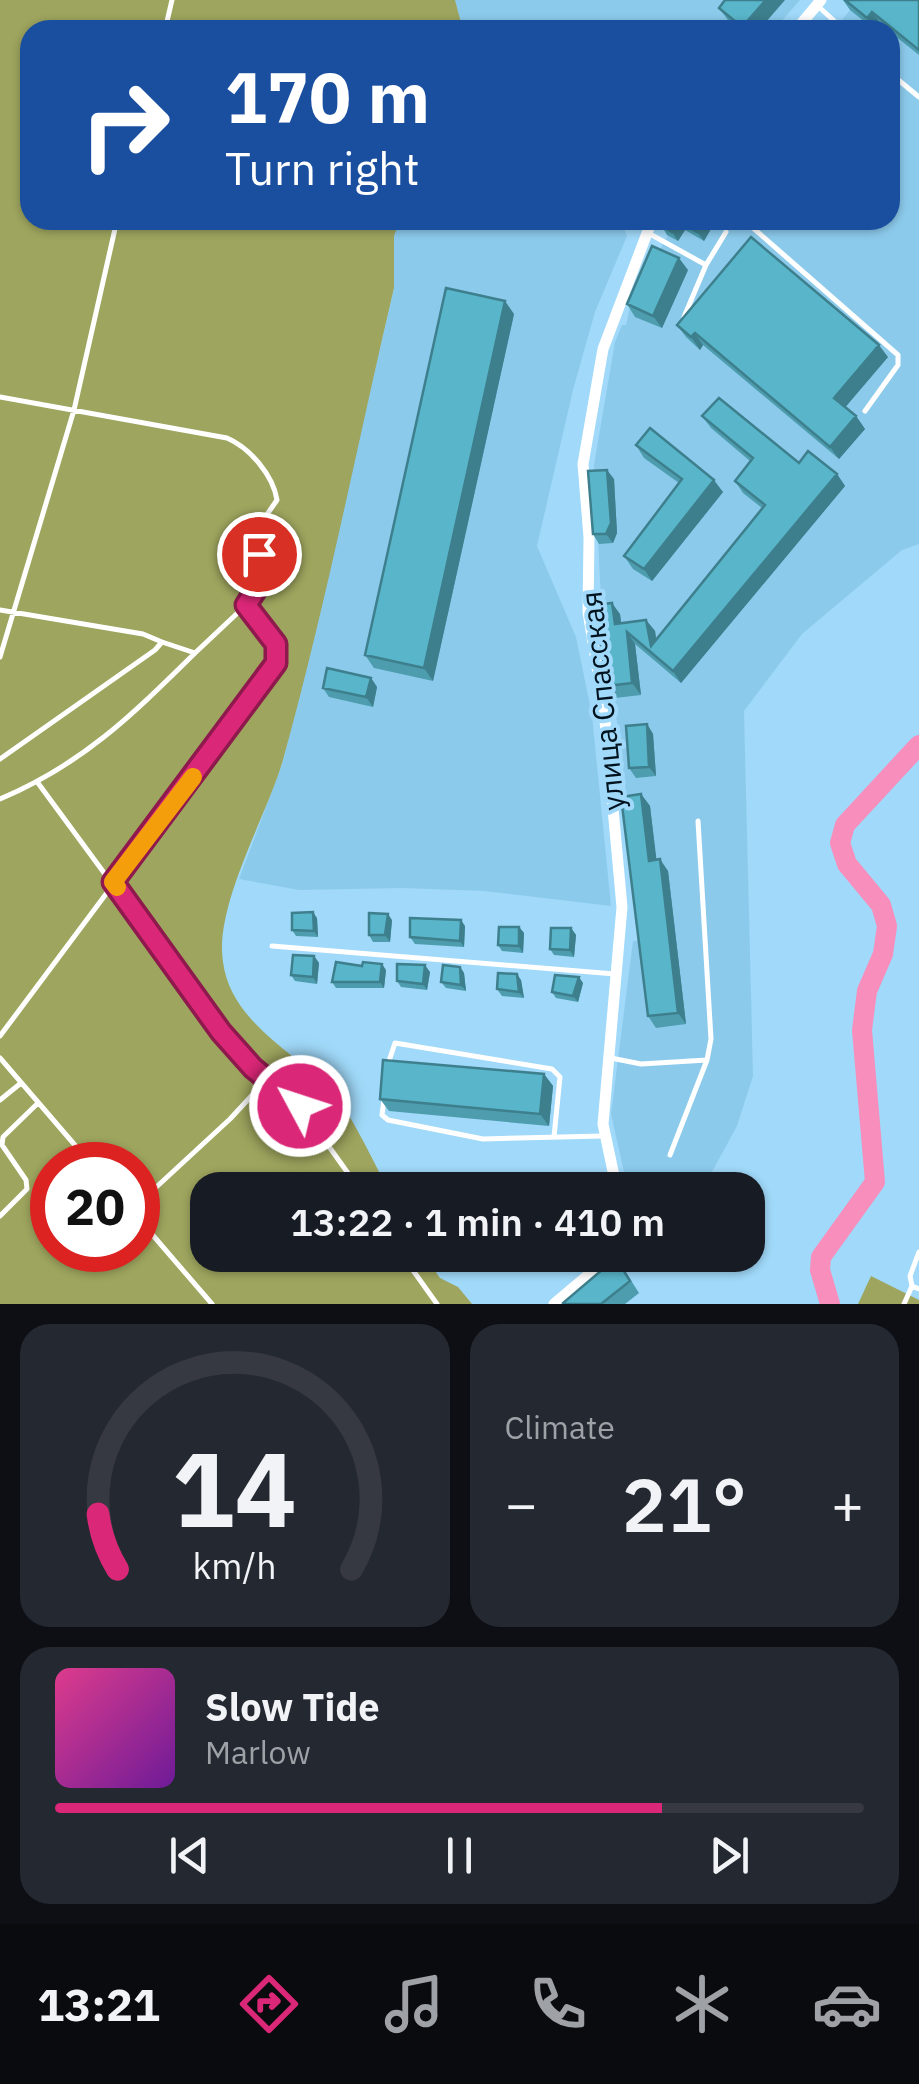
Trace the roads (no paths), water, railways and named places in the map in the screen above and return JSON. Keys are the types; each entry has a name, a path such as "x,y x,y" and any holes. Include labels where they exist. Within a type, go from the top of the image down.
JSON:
{"street":[{"name":"улица Спасская","path":"613,1172 603,1106 622,907 604,710 588,612 589,537 583,464 603,349 648,230"},
{"path":"554,1304 592,1272"}],"lane":[{"path":"0,657 74,410 115,230"},
{"path":"656,230 706,264"},
{"path":"755,230 898,354 898,365 864,410"},
{"path":"684,316 706,264 726,232"},
{"path":"0,397 227,438 248,450 275,489 277,500 248,542 264,559 265,576 246,605 113,733 38,783 0,800"},
{"path":"0,1036 276,663 276,644 246,605"},
{"path":"0,610 143,634 196,653"},
{"path":"0,759 162,642"},
{"path":"38,783 221,1032 253,1068 300,1106 347,1172"},
{"path":"670,1155 711,1040 698,821"},
{"path":"272,946 596,970 618,975"},
{"path":"386,1068 395,1043 552,1070 560,1077 554,1137"},
{"path":"0,1058 72,1142"},
{"path":"608,1058 641,1064 707,1060"},
{"path":"160,1184 230,1120 268,1078"},
{"path":"0,1100 21,1083"},
{"path":"385,1084 382,1115 388,1120 483,1139 606,1136"},
{"path":"0,1216 27,1189 26,1180 2,1145 3,1137 38,1102"},
{"path":"160,1244 212,1304"},
{"path":"904,1304 916,1287 910,1276 919,1252"},
{"path":"414,1272 436,1304"}],"waterway":[{"path":"830,1304 820,1270 821,1257 875,1182 862,1030 867,991 883,954 887,926 881,905 847,864 840,843 845,825 919,745"}]}
